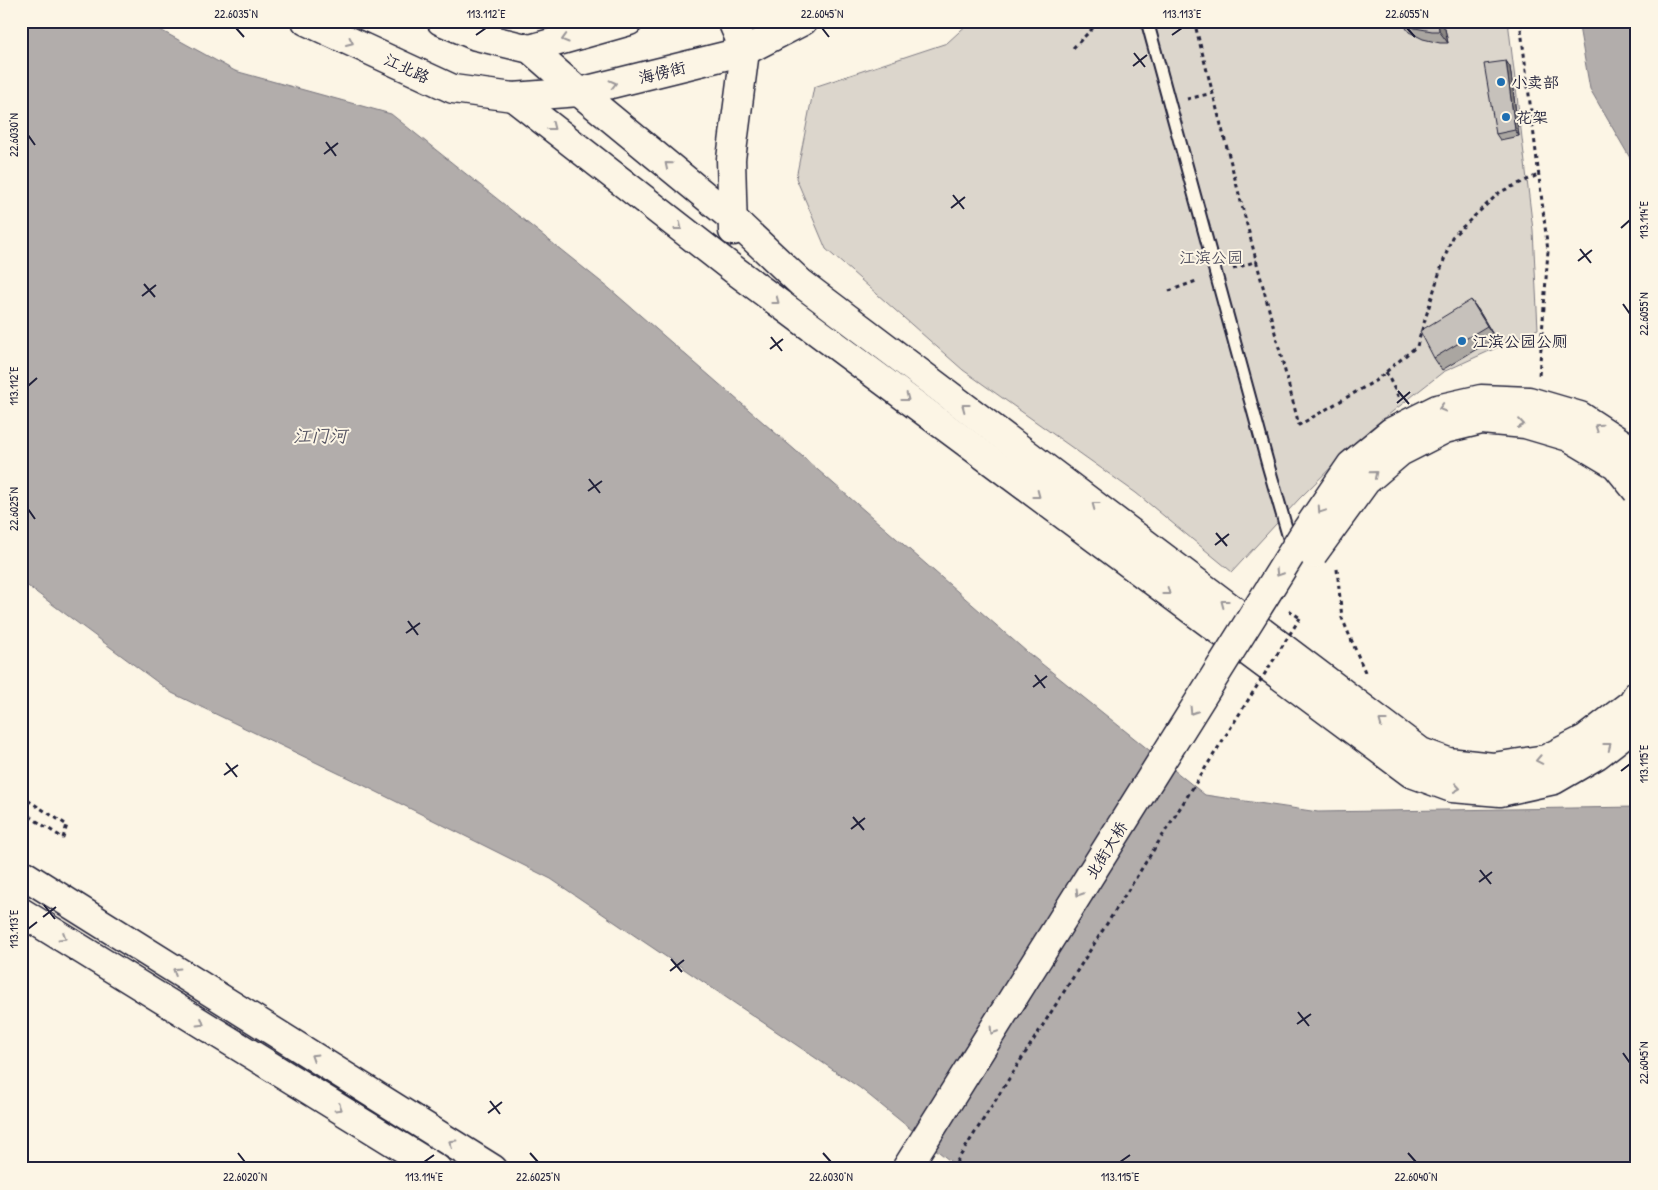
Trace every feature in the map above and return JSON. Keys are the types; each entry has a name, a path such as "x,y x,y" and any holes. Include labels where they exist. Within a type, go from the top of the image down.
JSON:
{"main road":[{"name":"江北路","path":"306,21 453,89 513,97"},
{"path":"441,21 476,36 530,49 732,218 800,283 1416,762 1448,762 1493,767 1546,759 1585,739 1632,703 1637,695"},
{"path":"530,49 629,21"},
{"path":"732,21 745,51 731,159 732,218 737,272"},
{"name":"海傍街","path":"513,97 580,92 745,51 803,21"},
{"path":"513,97 737,272 1452,788 1500,792 1554,780 1596,756 1637,724"},
{"path":"1306,537 1351,465 1391,432 1437,409 1480,399 1529,401 1580,416 1632,450 1637,456"},
{"path":"1306,537 1400,452 1445,429 1482,420 1524,424 1569,437 1616,466 1637,491"},
{"name":"北街大桥","path":"906,1169 1306,537"},
{"name":"北街大桥","path":"928,1169 1306,537"},
{"path":"21,873 493,1169"},
{"path":"21,912 437,1169"}],"lane":[{"path":"1147,21 1268,465 1306,537"}],"path":[{"path":"1073,48 1094,27 1095,21"},
{"path":"1194,21 1299,425 1375,381 1417,346 1452,237 1500,192 1538,174"},
{"path":"1520,21 1548,251 1538,386"},
{"path":"1169,103 1213,92"},
{"path":"1339,562 1337,570 1342,618 1363,669 1367,674"},
{"path":"952,1169 1300,618"},
{"path":"21,796 67,825 63,838 21,812"}],"green space":[{"name":"江滨公园","path":"971,21 1508,21 1533,230 1538,329 1443,372 1369,430 1299,499 1232,572 1136,493 963,370 826,249 796,178 814,87 947,43"}],"water":[{"name":"江门河","path":"21,21 144,21 235,71 391,114 610,289 1027,652 1205,795 1318,812 1637,807 1637,1169 960,1169 860,1088 551,879 365,786 172,693 21,581"},
{"path":"1578,21 1637,21 1637,170 1590,89"}],"building":[{"path":"1402,21 1438,21 1439,31 1415,28"},
{"path":"1506,61 1515,130 1496,134 1484,64"},
{"path":"1471,300 1487,326 1434,358 1420,331"}],"place":[{"name":"小卖部","path":"1501,82"},
{"name":"花架","path":"1506,117"},
{"name":"江滨公园公厕","path":"1462,341"}]}
